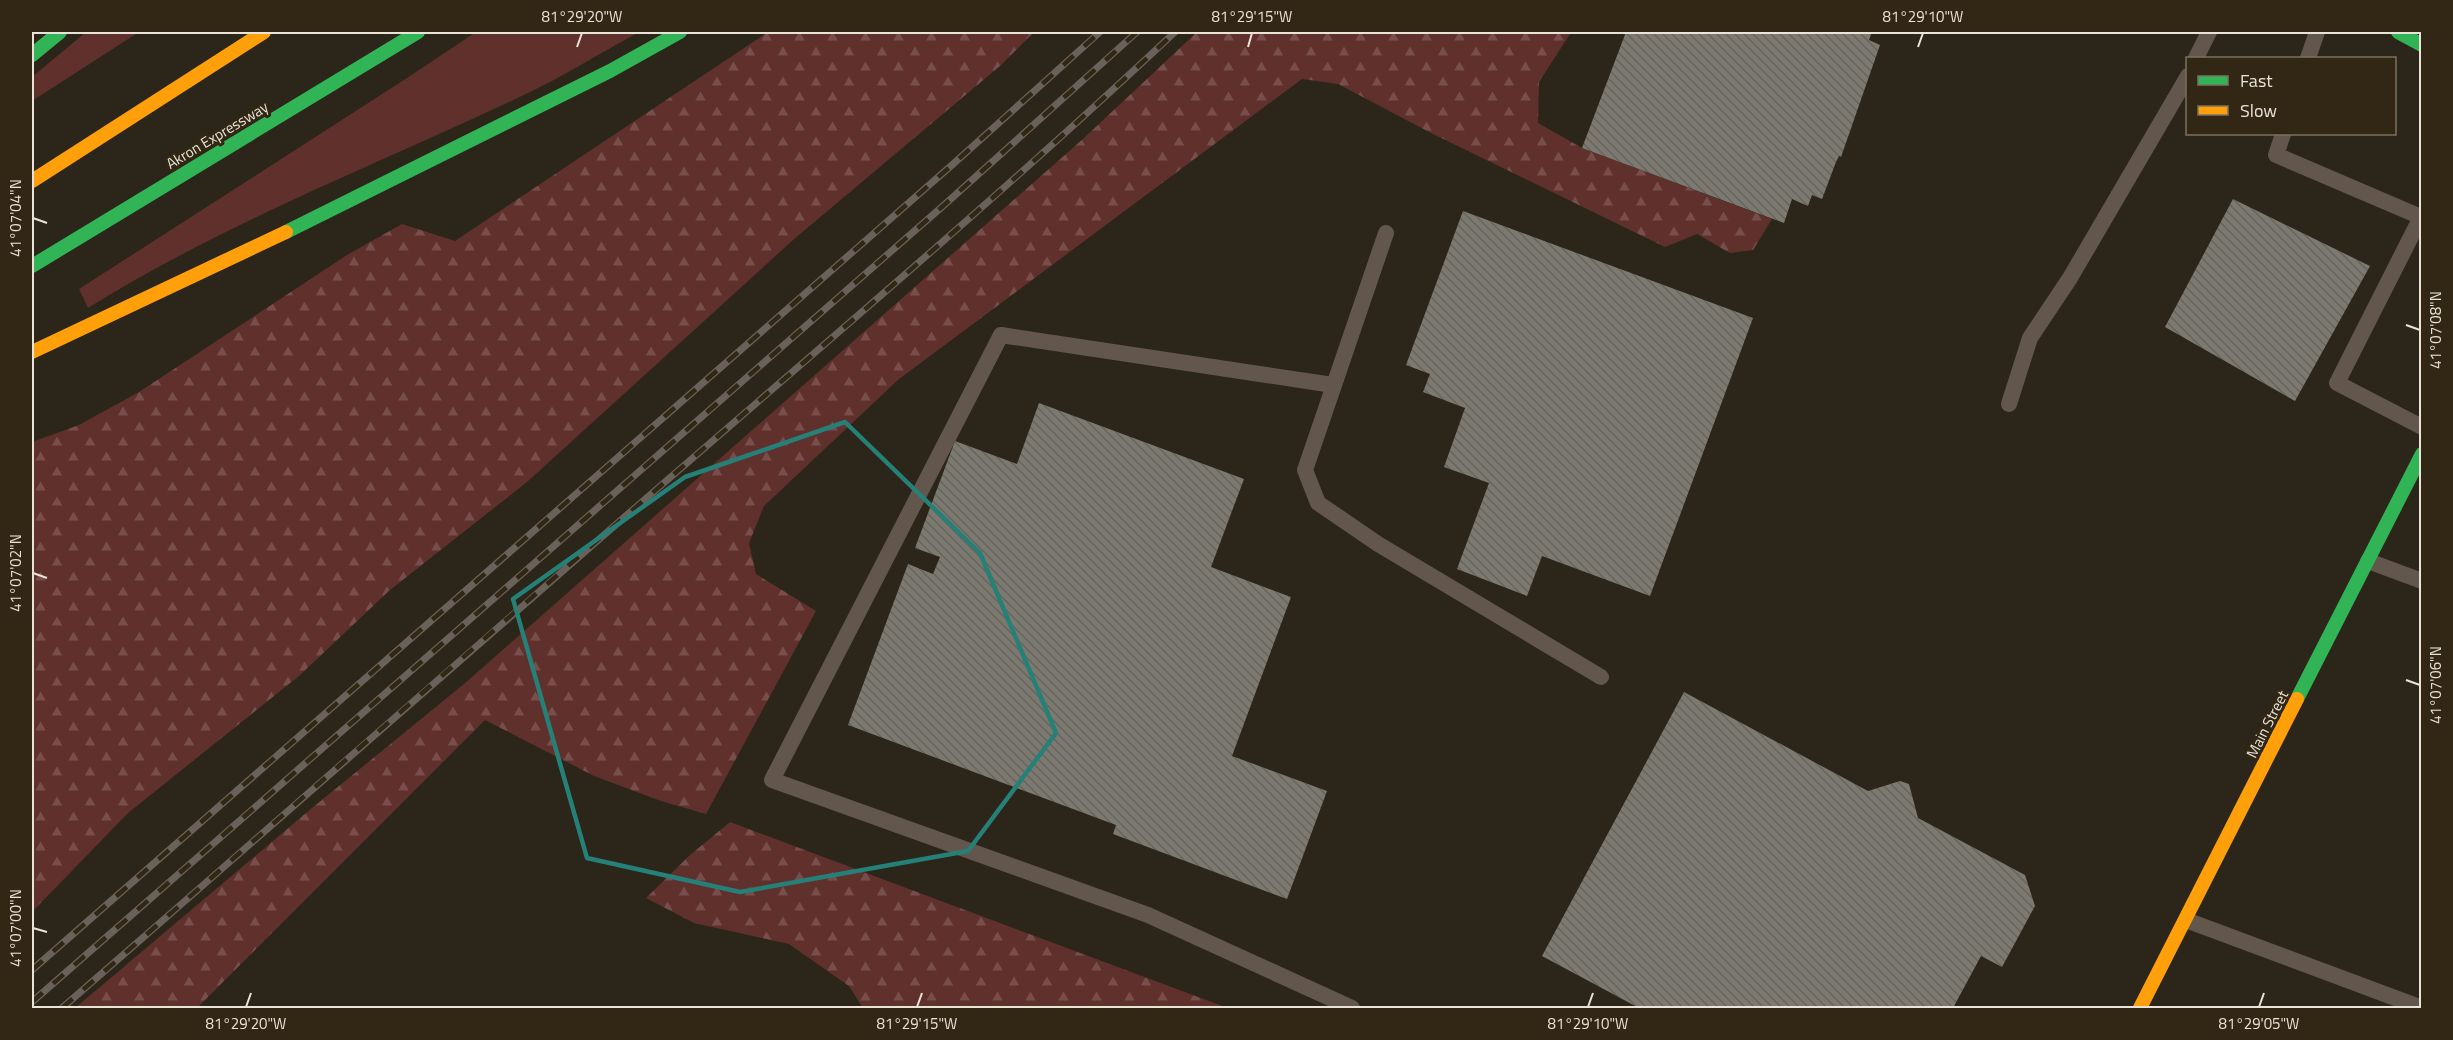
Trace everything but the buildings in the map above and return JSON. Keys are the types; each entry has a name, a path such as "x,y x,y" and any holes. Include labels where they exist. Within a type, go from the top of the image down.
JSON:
{"main road":[{"path":"32,55 60,32"},
{"path":"32,181 264,32"},
{"name":"Akron Expressway","path":"32,266 418,32"},
{"path":"32,352 174,287 379,188 538,106 582,87 680,32"},
{"path":"2398,32 2421,45"},
{"name":"Main Street","path":"2140,1008 2421,454"}],"lane":[{"path":"2196,57 2209,32"},
{"path":"2308,57 2317,32"},
{"path":"2009,404 2030,338 2070,278 2186,78"},
{"path":"2283,135 2276,154 2421,217 2337,382 2421,427"},
{"path":"1386,233 1305,470 1318,503 1378,544 1601,677"},
{"path":"1334,385 1001,335 772,780 1149,915 1352,1008"},
{"path":"2368,561 2421,581"},
{"path":"2186,920 2421,1008"}],"highlighted area":[{"path":"845,422 980,553 1056,733 968,851 740,892 587,858 513,599 685,477"}],"green space":[{"path":"86,32 139,32 32,101 32,77"},
{"path":"476,32 639,32 528,93 249,220 88,308 79,289"},
{"path":"768,32 1034,32 1000,66 793,240 527,482 390,590 299,676 128,813 32,912 32,442 79,425 139,392 347,255 402,224 455,241"},
{"path":"1197,32 1569,32 1570,34 1539,82 1538,123 1582,148 1772,219 1753,250 1730,253 1697,234 1665,247 1433,134 1338,84 1302,79 899,379 764,506 749,543 756,574 816,611 706,814 661,801 594,776 485,720 197,1008 75,1008 312,808 464,684 1084,138"},
{"path":"730,822 1228,1008 863,1008 849,986 789,944 694,923 646,898 690,855"}],"railway":[{"path":"32,970 952,165 1100,32"},
{"path":"32,1002 943,206 1137,32"},
{"path":"62,1008 972,216 1175,32"}],"traffic: fast":[{"path":"32,55 60,32"},
{"path":"32,266 418,32"},
{"path":"286,232 610,71 680,32"},
{"path":"2398,32 2422,45"},
{"path":"2297,699 2422,454"}],"traffic: slow":[{"path":"32,181 264,32"},
{"path":"32,352 286,232"},
{"path":"2140,1008 2297,699"}]}
